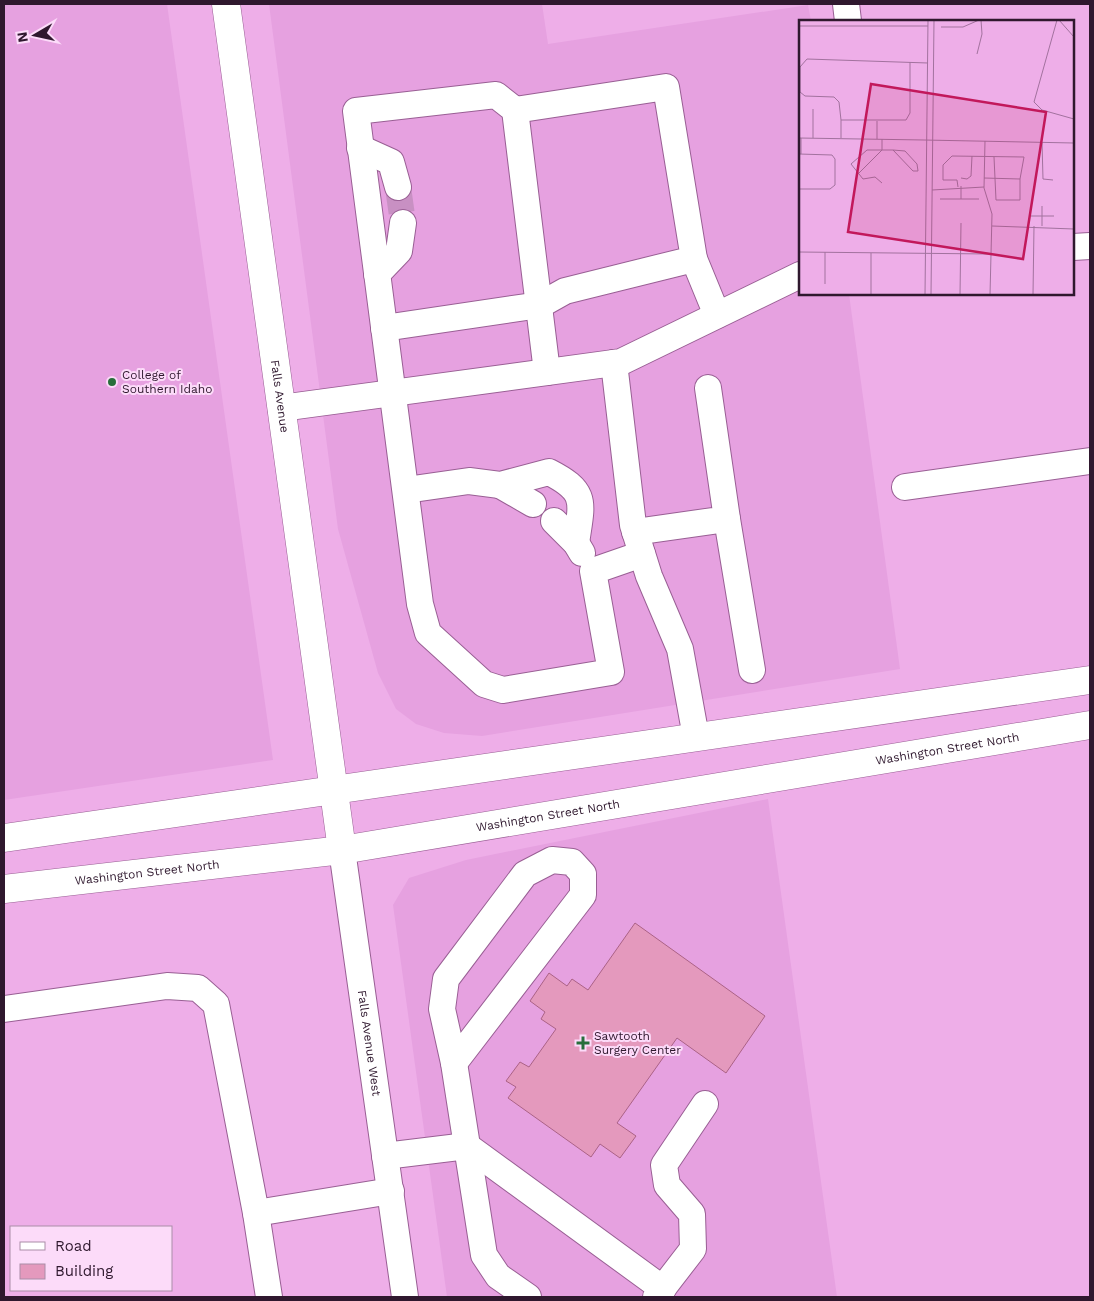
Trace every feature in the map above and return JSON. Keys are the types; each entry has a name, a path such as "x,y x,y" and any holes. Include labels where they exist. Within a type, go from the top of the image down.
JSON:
{"main road":[{"name":"Falls Avenue","path":"226,4 334,790"},
{"path":"4,838 1090,680"},
{"name":"Washington Street North","path":"4,889 342,850 1090,725"},
{"name":"Falls Avenue West","path":"334,790 342,850"}],"street":[{"path":"846,4 848,20"},
{"path":"515,110 666,87 694,260 717,314"},
{"path":"547,372 515,110 496,95 356,111 420,604 428,633 484,684 503,690 611,672 593,571 576,543 554,521"},
{"path":"360,148 391,162 398,186"},
{"path":"377,274 399,251 403,223"},
{"path":"1074,247 1090,246"},
{"path":"384,328 540,305 565,291 694,260"},
{"path":"282,408 621,362 799,275"},
{"path":"614,363 638,543 680,649 696,737"},
{"path":"708,388 752,670"},
{"path":"905,487 1090,461"},
{"path":"406,490 469,482 500,485 549,472 569,482 579,495 581,511 576,543"},
{"path":"500,485 533,504"},
{"path":"593,571 638,543 727,519"},
{"name":"Falls Avenue West","path":"342,850 405,1297"},
{"path":"454,1063 584,895 583,874 572,862 552,860 525,874 446,979 442,1009 454,1063 484,1255 498,1276 528,1297"},
{"path":"4,1010 167,986 198,988 216,1004 256,1213 269,1297"},
{"path":"386,1156 467,1146 660,1293 693,1249 692,1214 667,1185 664,1165 706,1104"},
{"path":"256,1213 390,1191"}],"shaded area":[{"name":"College of Southern Idaho","path":"4,4 167,4 273,760 4,800"},
{"path":"269,4 542,4 548,44 808,5 811,20 799,20 799,295 849,295 900,669 482,736 444,733 416,724 396,709 378,673 338,529"},
{"path":"768,799 837,1297 447,1297 393,905 409,878 466,860"}],"building":[{"path":"635,923 765,1016 726,1073 677,1038 617,1123 636,1136 620,1158 600,1144 591,1157 508,1098 516,1087 506,1081 520,1062 529,1067 556,1029 541,1019 545,1012 530,1001 549,973 567,986 572,979 588,990"}],"tunnel":[{"path":"398,187 403,223"}],"place":[{"name":"College of Southern Idaho","path":"112,382"},
{"name":"Sawtooth Surgery Center","path":"583,1043"}]}
